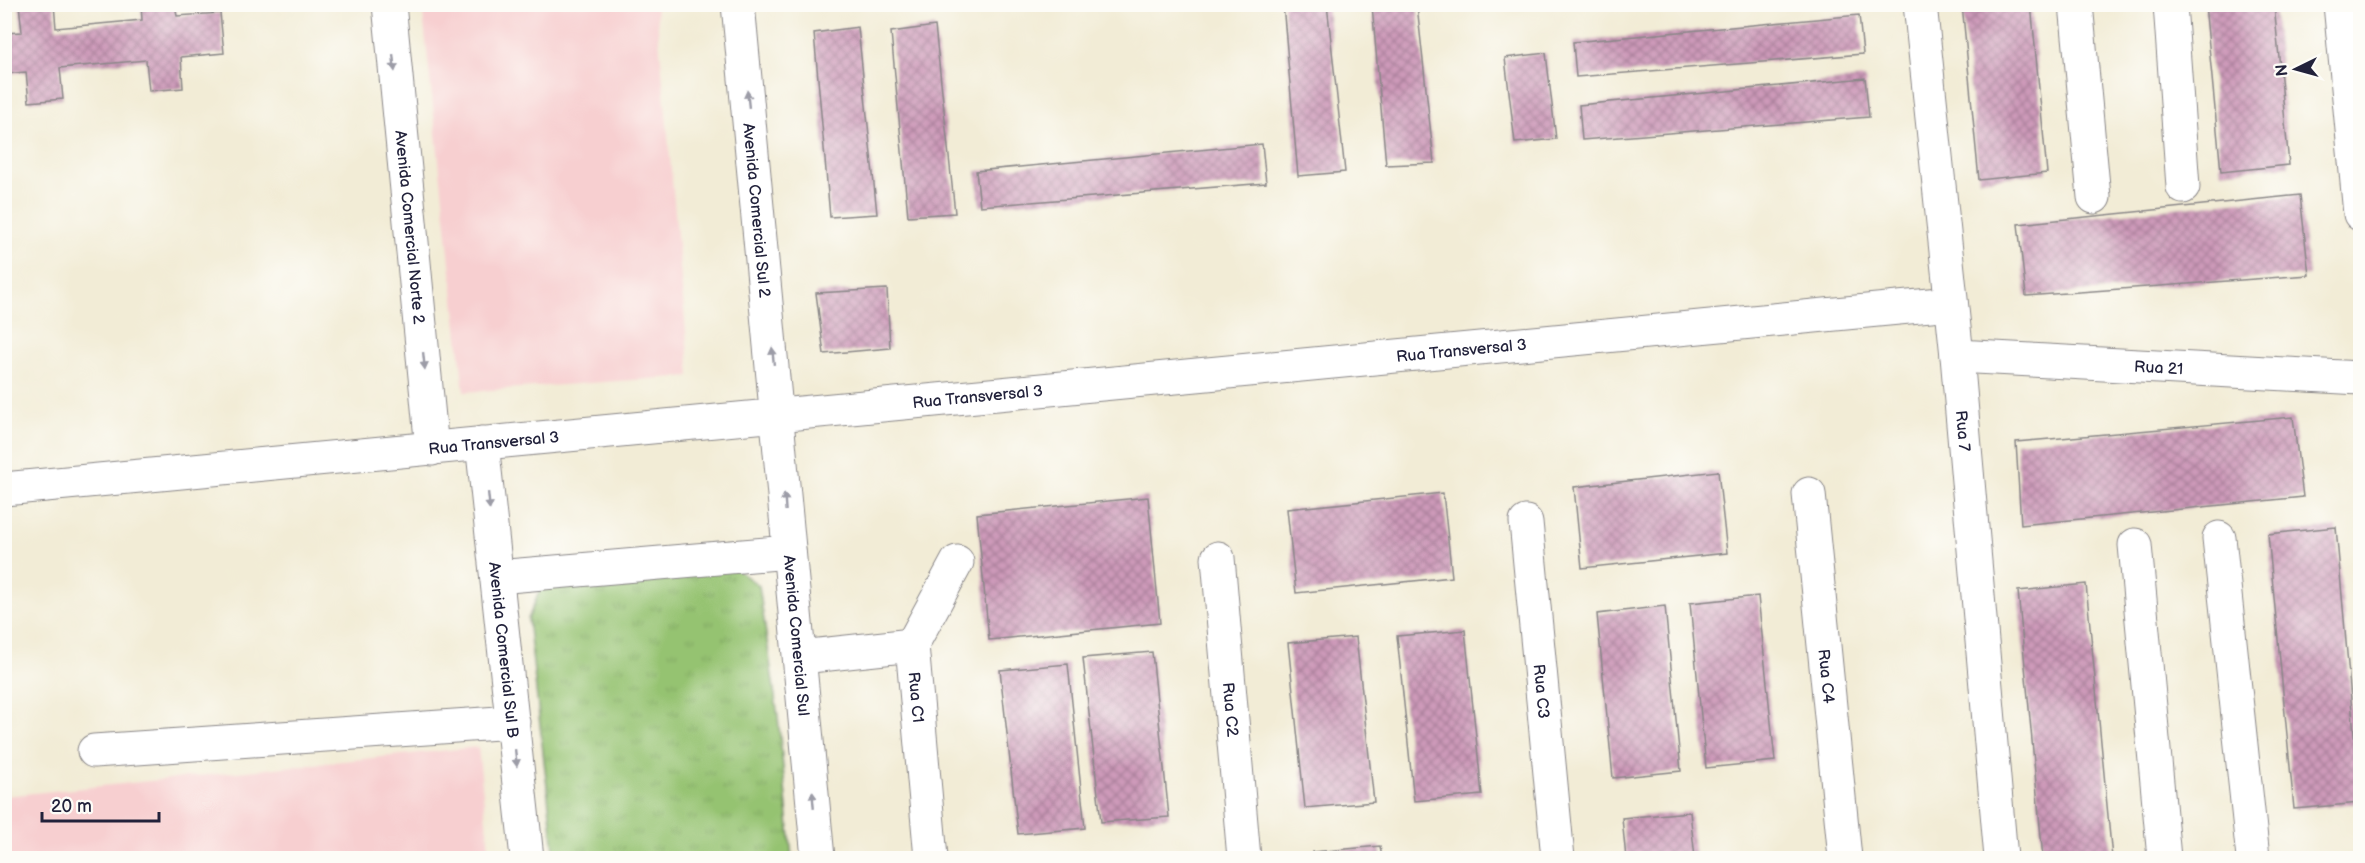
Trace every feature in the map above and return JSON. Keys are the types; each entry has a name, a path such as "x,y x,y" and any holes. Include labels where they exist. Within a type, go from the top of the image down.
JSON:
{"street":[{"name":"Avenida Comercial Norte 2","path":"389,4 432,449"},
{"name":"Avenida Comercial Sul 2","path":"738,4 778,414"},
{"name":"Rua 7","path":"1920,4 1957,356 2001,858"},
{"path":"2076,4 2094,197"},
{"path":"2170,4 2183,187"},
{"path":"2340,4 2361,214"},
{"name":"Rua Transversal 3","path":"4,489 1951,303"},
{"name":"Rua 21","path":"1957,356 2361,378"},
{"name":"Avenida Comercial Sul","path":"778,414 818,858"},
{"name":"Avenida Comercial Sul B","path":"483,443 527,858"},
{"name":"Rua C4","path":"1809,494 1845,858"},
{"name":"Rua C3","path":"1526,522 1558,858"},
{"path":"2219,538 2253,858"},
{"path":"2135,545 2164,858"},
{"path":"497,577 789,552"},
{"name":"Rua C2","path":"1218,558 1244,858"},
{"path":"801,657 912,645 957,561"},
{"name":"Rua C1","path":"912,645 931,858"},
{"path":"94,751 513,722"}],"shaded area":[{"path":"422,5 656,5 690,376 464,392"},
{"path":"478,747 490,858 5,858 5,796"}],"green space":[{"path":"728,563 759,586 778,717 792,858 555,858 528,619 542,585"}],"building":[{"path":"19,4 54,4 56,28 142,20 141,4 175,4 177,16 220,13 224,53 181,57 183,88 149,91 146,60 60,68 63,99 29,102 26,72 4,74 4,33 22,32"},
{"path":"1283,4 1327,4 1345,172 1298,176"},
{"path":"1962,4 2031,4 2047,173 1979,180"},
{"path":"2205,4 2274,4 2289,165 2221,172"},
{"path":"1372,5 1417,5 1434,163 1386,165"},
{"path":"1859,15 1863,54 1576,77 1573,42"},
{"path":"935,26 955,213 908,216 891,32"},
{"path":"858,27 877,214 830,217 814,33"},
{"path":"1546,53 1556,139 1515,143 1505,58"},
{"path":"1865,78 1869,117 1582,140 1579,105"},
{"path":"1262,144 1266,183 980,206 976,171"},
{"path":"2300,195 2309,275 2026,296 2018,224"},
{"path":"887,289 890,348 824,354 816,293"},
{"path":"2293,417 2303,497 2021,525 2016,442"},
{"path":"1718,471 1727,553 1582,568 1574,487"},
{"path":"1443,493 1452,577 1296,593 1287,509"},
{"path":"1148,497 1160,623 989,640 977,514"},
{"path":"2336,527 2360,803 2294,809 2268,534"},
{"path":"2086,584 2112,858 2043,858 2018,591"},
{"path":"1758,596 1775,761 1706,768 1690,603"},
{"path":"1665,606 1681,771 1613,778 1597,614"},
{"path":"1465,630 1482,795 1414,801 1397,636"},
{"path":"1356,637 1374,802 1305,808 1288,643"},
{"path":"1152,652 1169,817 1101,822 1083,658"},
{"path":"1068,664 1085,828 1018,834 1000,670"},
{"path":"1690,812 1695,858 1626,858 1622,818"},
{"path":"1380,846 1382,858 1313,858 1313,852"}]}
